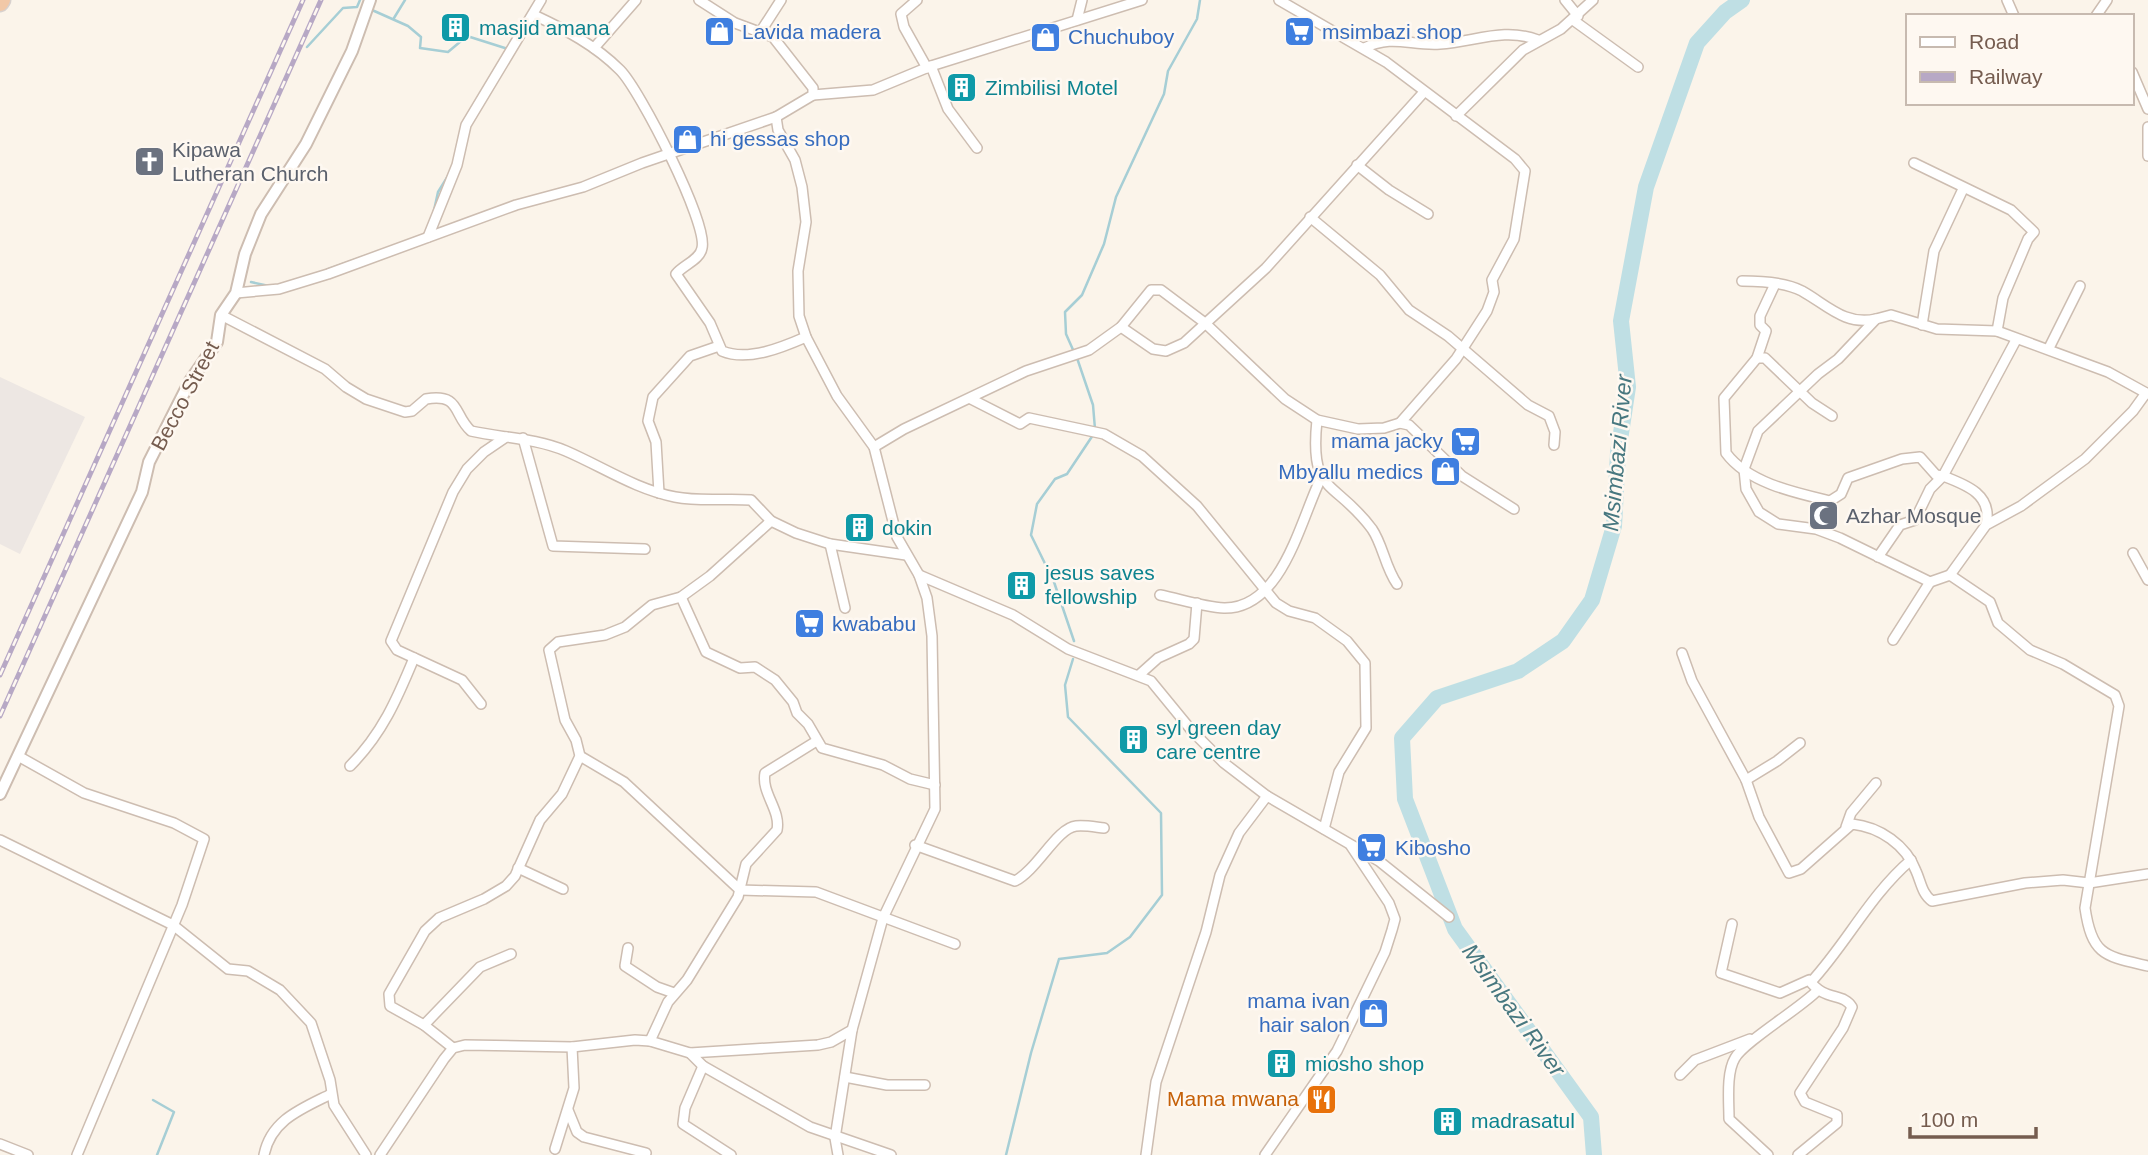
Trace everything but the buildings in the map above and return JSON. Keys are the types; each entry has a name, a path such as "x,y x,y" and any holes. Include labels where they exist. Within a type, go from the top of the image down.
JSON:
{"street":[{"name":"Becco Street","path":"0,794 142,492 149,462 190,381 216,342 221,315 236,293 245,254 261,214 306,144 352,51 370,0"},
{"path":"428,237 457,165 466,125 541,0"},
{"path":"594,48 636,0"},
{"path":"699,0 735,23 761,31 783,47 813,88 813,95"},
{"path":"761,31 781,0"},
{"path":"917,0 901,14 904,27 929,67 948,109 977,148"},
{"path":"1077,20 1082,0"},
{"path":"236,293 279,289 516,205 583,187 642,163 669,156 776,117 813,95 873,90 929,67 1142,0"},
{"path":"1279,0 1364,48 1515,159 1525,171 1514,239 1492,280 1494,292 1487,311 1464,349 1399,423"},
{"path":"1565,0 1575,18 1638,67"},
{"path":"1456,116 1506,65 1538,40 1575,18 1593,0"},
{"path":"534,15 594,48 628,78 643,100 694,211 703,244 702,252 676,274 710,323 719,346 730,354 754,353 779,348 806,337"},
{"path":"1364,48 1384,40 1441,44 1504,34 1538,40"},
{"path":"2134,77 2148,109"},
{"path":"1122,327 1146,345 1166,351 1184,343 1266,268 1424,92"},
{"path":"776,117 778,130 795,160 802,187 806,222 797,299 806,337 837,396 874,447 897,537 919,575 927,598 932,636 935,785 933,814 915,845 883,918 852,1030 835,1138 838,1155"},
{"path":"2148,127 2148,156"},
{"path":"1914,163 2011,210 2034,232 2028,239 2003,298 1997,331"},
{"path":"1357,165 1389,190 1428,214"},
{"path":"1922,326 1934,251 1963,189"},
{"path":"1310,217 1380,275 1409,310 1464,349 1528,405 1549,416 1555,432 1554,445"},
{"path":"1742,281 1775,284 1801,291 1842,318 1867,321 1891,315 1922,326 1976,332 1997,331 2108,372 2147,394 2085,458 2037,495 1986,525 1950,575 1930,582 1893,640"},
{"path":"1775,284 1760,316 1760,325 1766,331 1757,358 1724,398 1726,453 1744,469 1772,486 1782,486 1802,496 1830,501 1841,494 1848,478 1914,456 1925,460 1936,475 1972,488 1985,501 1988,514 1986,525"},
{"path":"2049,348 2080,286"},
{"path":"874,447 904,429 1026,371 1089,350 1122,327 1151,290 1161,290 1205,323 1285,398 1317,420 1358,429 1399,423 1415,428 1453,469 1514,509"},
{"path":"221,315 325,369 346,387 366,399 405,412 419,407 426,399 443,398 453,402 471,431 523,438 566,451 626,482 659,493 701,501 751,500 771,521 830,544 906,555"},
{"path":"1876,318 1838,359 1799,391 1758,431 1744,469 1746,489 1754,505 1769,519 1779,524 1816,529 1930,582"},
{"path":"1878,557 1900,526 1915,520 2016,340"},
{"path":"659,493 656,442 648,421 653,397 690,356 719,346"},
{"path":"1757,358 1765,358 1799,391 1832,416"},
{"path":"971,399 1020,424 1028,418 1104,433 1142,456 1186,495 1265,593 1289,611 1315,618 1347,641 1365,663 1365,734 1339,772 1324,829"},
{"path":"1317,420 1315,466 1321,478 1370,527 1397,584"},
{"path":"481,704 463,680 392,646 398,618 467,469 484,452 506,437"},
{"path":"523,438 553,546 645,549"},
{"path":"1160,595 1221,608 1235,607 1265,593 1284,563 1321,478"},
{"path":"771,521 710,576 681,597 652,606 625,627 605,635 558,642 550,650 565,720 576,740 580,756 562,793 540,820 518,868 506,886 439,918 417,941 387,1000 399,1013 424,1025 453,1048 477,1045 572,1047 650,1041 690,1053 818,1045 831,1042 852,1030"},
{"path":"830,544 845,608"},
{"path":"2133,553 2148,580"},
{"path":"919,575 1013,615 1068,649 1139,675 1161,691 1192,731 1224,763 1267,796 1379,861 1449,917"},
{"path":"1950,575 1990,602 1998,623 2030,650 2063,664 2118,700 2103,817 2085,908 2094,946 2116,958 2148,966"},
{"path":"681,597 706,652 740,668 755,667 775,680 793,702 797,713 808,724 815,741 832,753 883,765 910,779 935,785"},
{"path":"1139,675 1158,657 1189,644 1194,639 1197,603"},
{"path":"1682,653 1692,681 1746,779 1759,817 1789,873 1801,869 1852,824 1860,825 1898,843 1911,860 1924,894 1932,901 2025,883 2063,880 2089,883 2148,874"},
{"path":"350,766 371,745 386,722 414,658"},
{"path":"650,1041 674,993 687,980 740,890 746,864 777,830 775,808 764,782 765,773 815,741"},
{"path":"1746,779 1777,761 1800,743"},
{"path":"18,756 84,793 174,823 204,839 195,872 77,1155"},
{"path":"580,756 624,782 740,890 816,892 956,944"},
{"path":"1846,827 1851,813 1876,783"},
{"path":"1146,1155 1156,1082 1206,932 1220,875 1239,833 1267,796"},
{"path":"915,845 1015,881 1041,860 1066,830 1075,826 1104,828"},
{"path":"0,840 173,925 228,969 248,971 265,979 302,1010 319,1041 331,1094 366,1155"},
{"path":"1265,1155 1337,1051 1385,952 1392,930 1395,919 1389,903 1351,846"},
{"path":"1811,982 1837,953 1863,912 1911,860"},
{"path":"518,868 564,889"},
{"path":"1732,924 1721,973 1780,993 1805,979 1811,982 1817,991 1847,1000 1852,1012 1800,1093 1805,1102 1837,1115 1837,1123 1798,1155"},
{"path":"628,948 625,966 657,987 674,993"},
{"path":"424,1025 480,967 512,954"},
{"path":"1768,1155 1729,1119 1734,1059 1746,1045 1817,991"},
{"path":"1680,1075 1703,1055 1761,1036"},
{"path":"555,1149 575,1088 572,1047"},
{"path":"380,1155 453,1048"},
{"path":"690,1053 703,1066 758,1095 784,1114 835,1138 891,1155"},
{"path":"703,1066 685,1108 683,1124 731,1155"},
{"path":"845,1077 887,1085 925,1085"},
{"path":"264,1155 267,1140 283,1120 331,1094"},
{"path":"568,1110 577,1132 583,1138 646,1153"},
{"path":"0,1144 28,1155"}],"shaded area":[{"path":"0,377 85,417 20,554 0,544"}],"waterway":[{"path":"307,47 343,8 357,7 360,0"},
{"path":"394,18 405,0"},
{"path":"1074,352 1066,334 1065,312 1082,295 1104,244 1116,197 1164,94 1168,71 1197,19 1200,0"},
{"name":"Msimbazi River","path":"1594,1155 1591,1117 1455,929 1405,799 1402,738 1437,698 1518,671 1563,641 1592,600 1614,526 1618,453 1628,387 1621,321 1646,187 1697,43 1725,12 1742,0"},
{"path":"372,10 408,26 421,37 420,48 448,52 467,36 508,49"},
{"path":"433,215 438,192 448,176"},
{"path":"326,270 365,256"},
{"path":"251,282 269,286"},
{"path":"1077,358 1093,405 1095,429"},
{"path":"1074,641 1054,582 1031,535 1037,504 1055,479 1067,474 1093,435"},
{"path":"1006,1155 1031,1053 1059,959 1107,953 1130,937 1162,895 1161,813 1068,717 1065,685 1073,659"},
{"path":"153,1100 174,1112 157,1155"}],"railway":[{"path":"0,675 303,0"},
{"path":"0,716 321,0"}],"place":[{"name":"masjid amana","path":"456,28"},
{"name":"Lavida madera","path":"719,32"},
{"name":"msimbazi shop","path":"1299,32"},
{"name":"Chuchuboy","path":"1045,37"},
{"name":"Zimbilisi Motel","path":"962,88"},
{"name":"hi gessas shop","path":"687,139"},
{"name":"Kipawa Lutheran Church","path":"149,162"},
{"name":"mama jacky","path":"1466,441"},
{"name":"Mbyallu medics","path":"1446,472"},
{"name":"Azhar Mosque","path":"1823,516"},
{"name":"dokin","path":"859,528"},
{"name":"jesus saves fellowship","path":"1022,585"},
{"name":"kwababu","path":"809,624"},
{"name":"syl green day care centre","path":"1133,740"},
{"name":"Kibosho","path":"1372,848"},
{"name":"mama ivan hair salon","path":"1373,1013"},
{"name":"miosho shop","path":"1282,1064"},
{"name":"Mama mwana","path":"1322,1099"},
{"name":"madrasatul","path":"1448,1121"}]}
